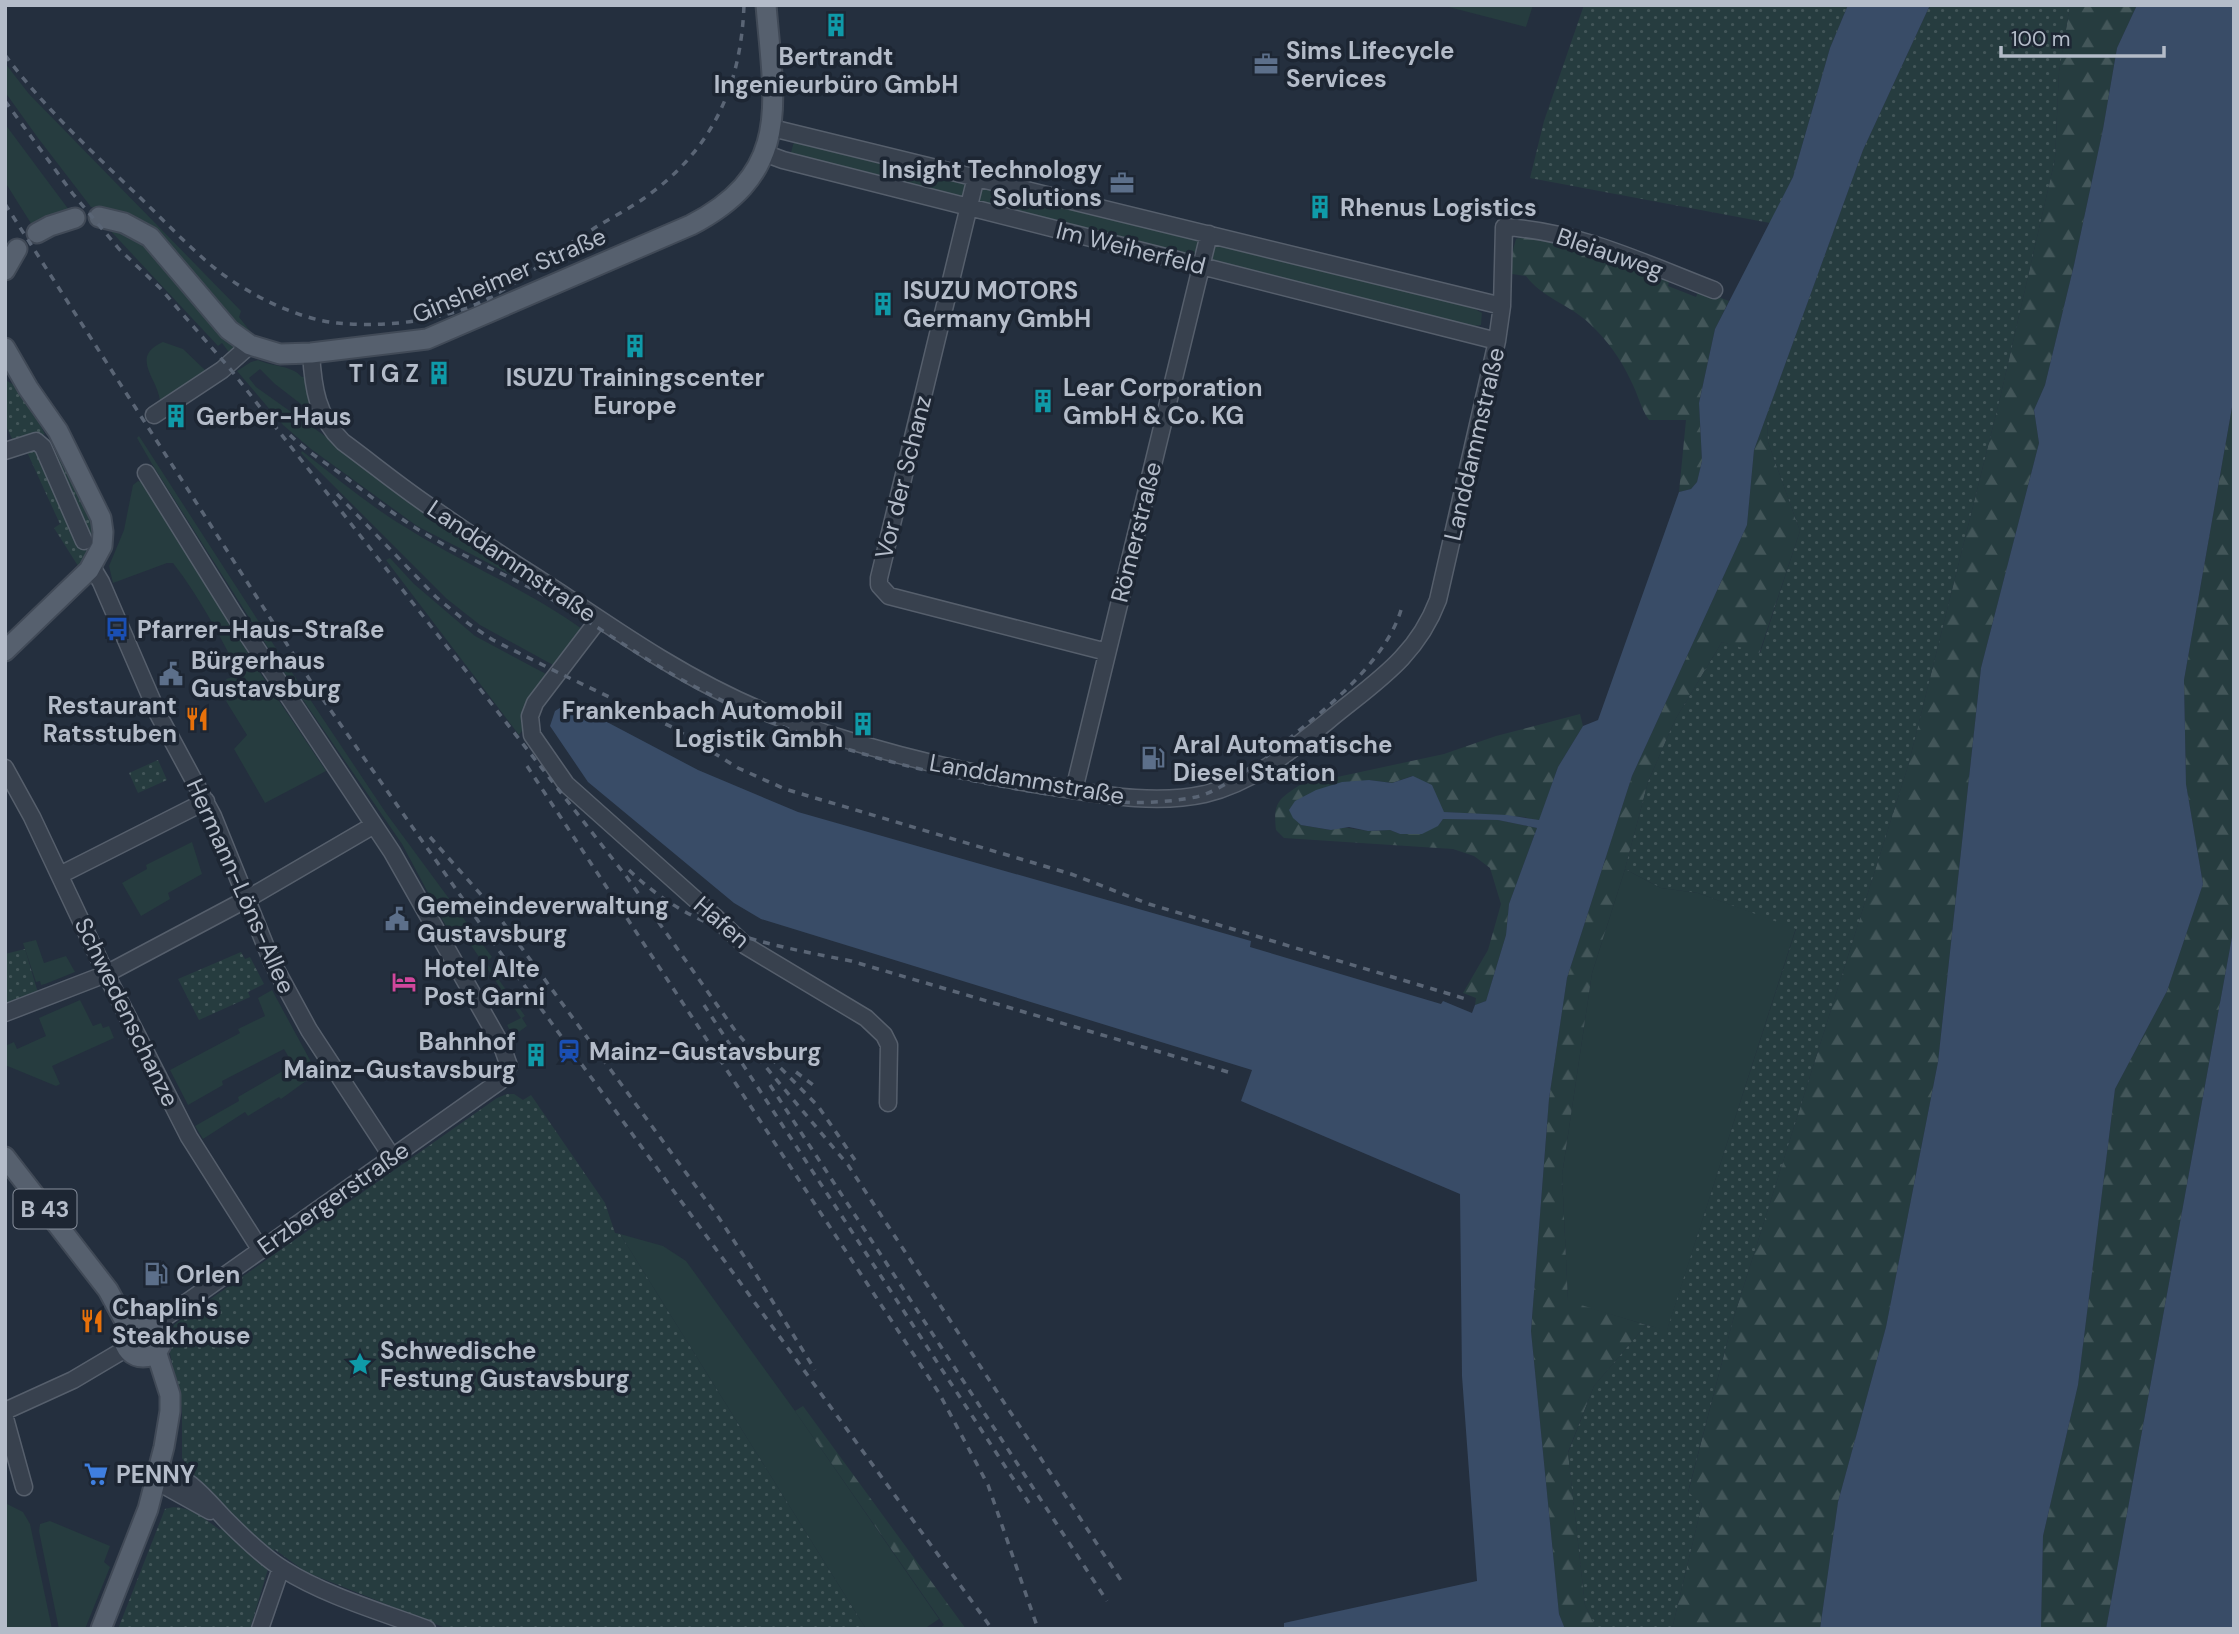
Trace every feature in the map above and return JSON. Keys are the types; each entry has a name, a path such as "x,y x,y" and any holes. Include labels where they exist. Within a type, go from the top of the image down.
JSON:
{"main road":[{"name":"Ginsheimer Straße","path":"99,217 124,223 150,237 221,321 250,345 280,354 415,342 454,329 706,216 737,195 752,176 764,153 772,128 766,5"},
{"path":"37,233 75,218"},
{"path":"5,270 18,250"},
{"path":"5,651 92,567 102,546 103,528 96,506 48,414 8,361"},
{"name":"B 43","path":"5,1157 132,1324"},
{"path":"144,1319 156,1324 162,1338 152,1354 136,1355 127,1348 124,1337 132,1324 144,1319"},
{"path":"104,1621 158,1474 166,1434 170,1395 152,1354"}],"street":[{"name":"Im Weiherfeld","path":"772,128 1502,306"},
{"name":"Im Weiherfeld","path":"764,153 1497,341"},
{"name":"Vor der Schanz","path":"976,177 878,578 879,585 889,596 1107,652"},
{"name":"Landdammstraße","path":"311,353 319,407 331,429 343,442 432,508 668,664 717,691 767,713 922,762 1116,797 1165,799 1205,794 1271,765 1296,748 1396,665 1413,648 1429,624 1438,600 1497,341 1502,306 1504,227"},
{"name":"Bleiauweg","path":"1504,227 1536,229 1586,242 1714,290"},
{"name":"Römerstraße","path":"1074,790 1209,234"},
{"path":"154,415 222,370 250,345"},
{"path":"5,452 36,442 47,453 84,541"},
{"path":"5,1013 106,974 247,899 374,825 235,617 146,473"},
{"name":"Hermann-Löns-Allee","path":"92,567 107,595 158,714 206,801 272,962 309,1030 392,1157"},
{"name":"Hafen","path":"599,619 535,703 530,716 532,735 566,784 746,946 866,1018 878,1028 889,1045 888,1103"},
{"name":"Schwedenschanze","path":"5,768 32,817 106,974 189,1137 260,1249"},
{"path":"60,876 206,801"},
{"name":"Erzbergerstraße","path":"156,1324 500,1081 508,1070 508,1060 502,1046 438,931 374,825"},
{"path":"5,1411 73,1380 127,1348"},
{"path":"5,1418 24,1486"},
{"path":"158,1474 227,1521 281,1568 325,1590 427,1629"},
{"path":"260,1629 281,1568"}],"green space":[{"path":"1441,5 1533,5 1526,27"},
{"path":"1584,5 1848,5 1830,48 1793,177 1770,223 1530,178 1544,121"},
{"path":"1930,5 2070,5 2059,72 2055,159 2001,394 1908,766 1733,1320 1688,1492 1702,1504 1672,1629 1597,1629 1585,1605 1568,1453 1594,1386 1646,1325 1667,1330 1796,929 1698,893 1661,888 1625,869 1648,782 1675,720 1722,642 1760,653 1800,531 1768,442 1767,414 1863,150"},
{"path":"2070,5 2137,5 2117,48 2074,265 2045,385 2034,410 2039,443 1981,668 1938,1062 1886,1327 1838,1502 1820,1629 1672,1629 1702,1504 1688,1493 1733,1320 1908,766 2001,394 2055,159 2059,72"},
{"path":"5,63 29,94 241,311 239,317 250,331 237,326 152,228 123,213 91,207 5,92"},
{"path":"5,124 69,210 46,217 32,225 5,182"},
{"path":"795,138 1473,308 1482,313 1481,325 1468,327 790,156"},
{"path":"106,226 140,241 154,253 237,347 231,355 222,343 218,346"},
{"path":"1547,236 1670,278 1668,286 1696,297 1699,290 1729,301 1715,329 1699,403 1702,461 1697,482 1691,489 1679,492 1686,420 1649,420 1623,365 1596,330 1582,317 1540,290 1526,276 1512,274 1511,257 1516,239"},
{"path":"163,342 183,349 206,371 160,401 147,361 153,348"},
{"path":"258,360 307,377 313,409 310,411 260,369 249,378 256,387 546,593 417,526 311,449 283,425 237,371"},
{"path":"5,380 18,387 45,434 24,443 20,438 13,441 5,424"},
{"path":"2234,396 2234,926 2106,1629 2041,1629 2043,1536 2078,1385 2115,1089 2167,991 2203,884 2186,784 2184,680"},
{"path":"1767,414 1768,442 1800,531 1759,654 1722,642 1675,720 1648,782 1625,869 1592,973 1562,1175 1568,1301 1646,1325 1594,1386 1568,1452 1585,1605 1597,1629 1565,1629 1559,1614 1531,1331 1549,1099 1567,978 1632,776 1747,525 1754,450"},
{"path":"139,436 386,813 492,957 486,962 525,1016 522,1018 527,1026 513,1036 507,1025 521,1018 466,938 456,945 402,844 279,665 152,464 137,438"},
{"path":"48,441 79,488 91,514 94,539 80,569 54,528 60,524 27,452"},
{"path":"302,451 396,521 540,602 582,629 553,665 480,625 447,599 301,453"},
{"path":"138,481 144,483 257,668 326,771 265,803 234,749 247,735 226,701 235,695 226,679 240,675 192,589 173,563 113,583 109,566 124,530 133,485"},
{"path":"390,558 414,584 475,636 546,674 527,702 525,727 519,735 386,560"},
{"path":"1580,714 1583,726 1558,767 1539,821 1524,817 1444,812 1412,776 1392,783 1369,780 1301,825 1330,830 1341,827 1368,831 1390,830 1400,834 1438,826 1443,819 1498,820 1537,828 1509,904 1506,935 1486,1001 1475,1005 1476,998 1463,993 1488,950 1501,904 1490,868 1474,856 1453,849 1284,838 1276,830 1276,808 1282,798 1300,785 1444,754 1496,736"},
{"path":"158,760 167,780 138,793 129,773"},
{"path":"192,842 202,874 168,893 170,899 141,916 122,883 147,869 146,865"},
{"path":"1625,869 1661,888 1698,893 1796,928 1667,1331 1568,1302 1562,1175 1592,973"},
{"path":"36,940 44,963 66,956 75,972 45,984 36,982 23,943"},
{"path":"25,949 38,993 5,1004 5,954"},
{"path":"241,952 245,959 250,957 264,984 248,992 250,997 199,1020 178,979"},
{"path":"272,990 317,1073 281,1099 279,1097 248,1116 245,1112 203,1139 195,1126 293,1065 284,1049 222,1081 223,1085 188,1105 170,1070 240,1033 238,1029 265,1016 258,998"},
{"path":"80,1000 93,1026 101,1023 103,1028 109,1026 114,1038 52,1066 60,1084 56,1086 5,1065 5,1046 14,1042 17,1049 46,1036 39,1018"},
{"path":"514,1094 523,1100 531,1095 605,1203 615,1233 620,1234 866,1629 448,1629 306,1572 274,1549 250,1629 118,1629 165,1509 173,1507 187,1510 220,1530 230,1516 190,1471 182,1458 182,1409 169,1349 171,1329 497,1098"},
{"path":"620,1234 663,1246 686,1261 795,1411 939,1619 924,1629 866,1629"},
{"path":"803,1406 966,1629 939,1629 944,1625 795,1411"},
{"path":"5,1503 23,1512 30,1524 52,1629 5,1629"},
{"path":"50,1521 110,1546 104,1562 110,1567 85,1629 59,1629 39,1531 40,1524"}],"water":[{"path":"1848,5 1930,5 1863,150 1754,450 1747,525 1632,776 1567,978 1549,1099 1531,1331 1559,1614 1565,1629 1284,1629 1284,1623 1477,1581 1462,1376 1460,1194 1241,1101 1252,1070 761,919 734,903 588,782 550,726 555,711 569,702 698,770 798,812 1251,941 1250,947 1441,1004 1443,1001 1472,1013 1475,1005 1486,1001 1506,935 1509,904 1537,828 1498,820 1443,819 1438,826 1422,834 1400,834 1390,830 1368,831 1349,827 1331,830 1301,825 1289,810 1295,801 1316,790 1342,782 1369,780 1392,783 1413,776 1432,785 1444,812 1507,815 1539,820 1558,767 1583,726 1598,720 1679,492 1691,489 1697,482 1702,461 1699,403 1715,329 1793,177 1830,48"},
{"path":"2137,5 2234,5 2234,396 2184,680 2186,784 2203,884 2167,991 2115,1089 2078,1385 2043,1536 2041,1629 1820,1629 1838,1502 1886,1327 1938,1062 1981,668 2039,443 2034,410 2045,385 2074,265 2117,48"},
{"path":"2234,926 2234,1629 2106,1629"}],"railway":[{"path":"5,55 34,91 82,142 195,251 229,279 274,304 322,321 382,324 444,315 477,304 643,199 667,180 687,160 718,115 737,63 744,5"},
{"path":"5,101 73,194 119,249 160,288 231,370 626,876 734,1029 848,1165 1122,1582"},
{"path":"5,204 315,688 500,952 992,1629"},
{"path":"290,435 414,527 551,599 665,670 742,710 818,740 857,752 936,773 1040,793 1129,802 1173,801 1209,793 1254,765 1322,712 1375,657 1395,626 1401,610"},
{"path":"337,494 436,597 469,624 493,640 672,727 738,768 785,789 1071,874 1149,904 1466,999"},
{"path":"527,766 939,1393 988,1485 1038,1629"},
{"path":"430,837 491,906 719,1218 815,1370"},
{"path":"629,870 679,908 733,933 851,961 1228,1072"},
{"path":"704,1005 1029,1503"},
{"path":"761,1048 818,1106 855,1160"},
{"path":"796,1072 817,1088"},
{"path":"770,1085 1107,1601"}],"place":[{"name":"Bertrandt Ingenieurbüro GmbH","path":"836,25"},
{"name":"Sims Lifecycle Services","path":"1266,64"},
{"name":"Insight Technology Solutions","path":"1122,183"},
{"name":"Rhenus Logistics","path":"1320,207"},
{"name":"ISUZU MOTORS Germany GmbH","path":"883,304"},
{"name":"ISUZU Trainingscenter Europe","path":"635,346"},
{"name":"T I G Z","path":"439,373"},
{"name":"Lear Corporation GmbH & Co. KG","path":"1043,401"},
{"name":"Gerber-Haus","path":"176,416"},
{"name":"Pfarrer-Haus-Straße","path":"117,629"},
{"name":"Bürgerhaus Gustavsburg","path":"171,674"},
{"name":"Restaurant Ratsstuben","path":"197,719"},
{"name":"Frankenbach Automobil Logistik Gmbh","path":"863,724"},
{"name":"Aral Automatische Diesel Station","path":"1153,758"},
{"name":"Gemeindeverwaltung Gustavsburg","path":"397,919"},
{"name":"Hotel Alte Post Garni","path":"404,982"},
{"name":"Mainz-Gustavsburg","path":"569,1051"},
{"name":"Bahnhof Mainz-Gustavsburg","path":"536,1055"},
{"name":"Orlen","path":"156,1274"},
{"name":"Chaplin's Steakhouse","path":"92,1321"},
{"name":"Schwedische Festung Gustavsburg","path":"360,1364"},
{"name":"PENNY","path":"96,1474"}]}
